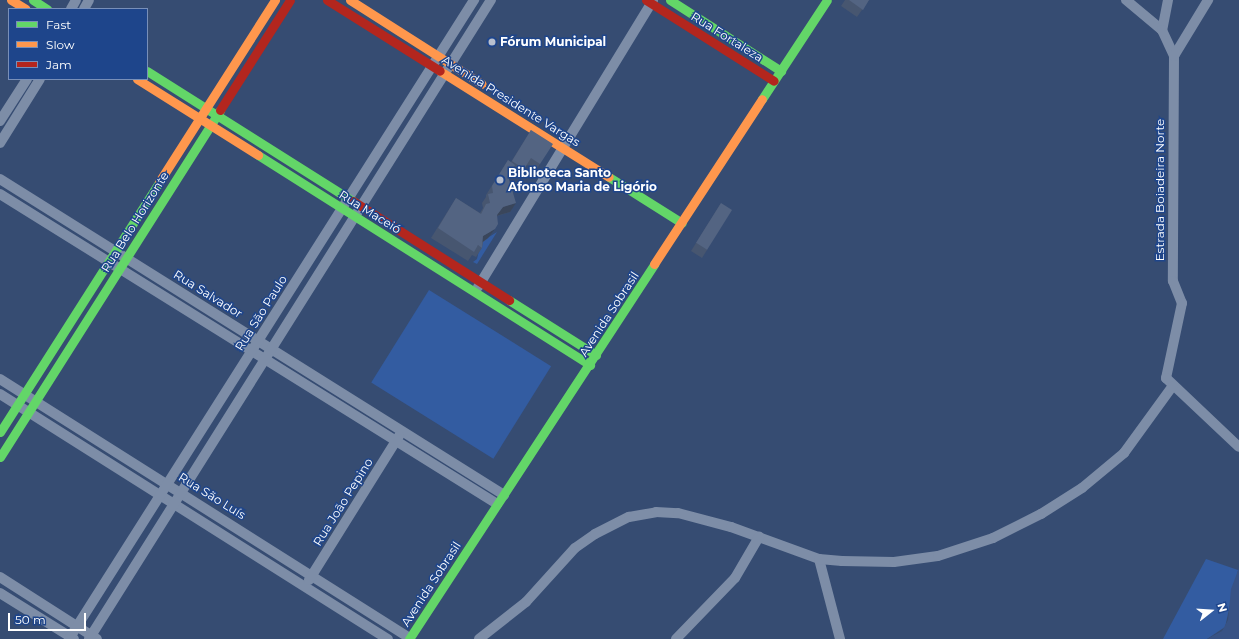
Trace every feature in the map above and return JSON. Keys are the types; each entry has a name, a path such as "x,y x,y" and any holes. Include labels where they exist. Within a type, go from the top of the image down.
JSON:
{"street":[{"path":"12,0 24,8"},
{"path":"33,0 45,8"},
{"name":"Rua Belo Horizonte","path":"0,432 208,108 275,0"},
{"name":"Rua Belo Horizonte","path":"0,457 290,0"},
{"name":"Avenida Presidente Vargas","path":"327,0 433,67 687,215"},
{"name":"Avenida Presidente Vargas","path":"350,0 490,89"},
{"name":"Rua São Paulo","path":"71,638 77,626 260,341 342,208 433,67 474,0"},
{"path":"0,577 77,626 92,638 172,504 491,0"},
{"name":"Rua Fortaleza","path":"670,0 781,71"},
{"name":"Avenida Sobrasil","path":"409,638 596,355 827,0"},
{"path":"1126,0 1162,30 1168,0"},
{"path":"1174,56 1208,0"},
{"path":"475,292 650,1"},
{"name":"Rua Fortaleza","path":"650,1 683,24 774,81"},
{"path":"467,12 479,19"},
{"path":"683,24 690,13"},
{"path":"260,24 270,31"},
{"name":"Estrada Boiadeira Norte","path":"1162,30 1174,56 1173,281 1182,303 1170,384"},
{"path":"728,52 735,41"},
{"path":"236,63 246,69"},
{"name":"Rua Maceió","path":"148,72 263,142 596,355"},
{"path":"0,121 26,80"},
{"path":"0,144 39,80"},
{"name":"Rua Maceió","path":"139,80 590,364"},
{"path":"155,90 162,80"},
{"path":"16,96 26,102"},
{"path":"404,112 416,120"},
{"name":"Avenida Presidente Vargas","path":"554,130 564,143 682,223"},
{"path":"255,154 263,142"},
{"path":"376,156 388,162"},
{"path":"170,167 180,173"},
{"path":"296,180 303,168"},
{"name":"Rua Salvador","path":"0,179 312,373 504,495"},
{"path":"14,202 19,192"},
{"name":"Rua Salvador","path":"0,194 110,261 264,360 497,504"},
{"path":"405,248 412,237"},
{"path":"319,246 331,253"},
{"path":"285,300 297,307"},
{"path":"207,323 212,312"},
{"path":"305,385 312,373"},
{"name":"Rua São Luís","path":"0,379 168,483 409,638"},
{"path":"479,639 526,602 575,548 595,534 629,517 656,512 678,513 759,537 819,558 894,562 938,556 993,538 1041,514 1082,488 1124,453 1170,384 1239,447"},
{"path":"0,394 388,639"},
{"path":"219,404 232,411"},
{"name":"Rua João Pepino","path":"305,587 396,442 402,430"},
{"path":"79,444 85,432"},
{"path":"187,454 200,462"},
{"path":"221,534 228,522"},
{"path":"676,639 735,578 759,537"},
{"path":"819,558 840,639"},
{"path":"13,602 20,590"},
{"path":"0,593 71,638"}],"shaded area":[{"path":"497,232 477,264 473,262 477,259 481,242"},
{"path":"429,290 551,366 493,459 371,382"},
{"path":"1206,559 1238,570 1225,627 1207,639 1163,639"},
{"path":"1239,568 1239,639 1207,639 1222,631 1228,620 1231,589"}],"building":[{"path":"849,0 869,0 863,10"},
{"path":"531,130 553,144 540,164 531,158 524,169 512,161"},
{"path":"508,160 515,165 508,176 516,203 503,207 497,215 498,224 495,229 483,236 482,248 478,245 474,252 438,228 456,198 481,214 486,204 490,203 488,194 493,193 492,186"},
{"path":"721,203 732,210 707,250 696,243"}],"traffic: fast":[{"path":"33,0 45,8"},
{"path":"670,0 781,71"},
{"path":"762,99 827,0"},
{"path":"148,72 353,201"},
{"path":"0,457 220,110"},
{"path":"258,155 590,365"},
{"path":"609,177 682,223"},
{"path":"0,432 159,182"},
{"path":"409,639 654,264"},
{"path":"509,300 596,355"}],"traffic: slow":[{"path":"11,0 24,8"},
{"path":"159,182 275,0"},
{"path":"350,0 482,84"},
{"path":"440,71 609,177"},
{"path":"139,80 258,155"},
{"path":"654,264 762,99"}],"traffic: jam":[{"path":"220,110 290,0"},
{"path":"327,0 440,71"},
{"path":"646,0 774,81"},
{"path":"353,201 509,300"}],"place":[{"name":"Fórum Municipal","path":"492,42"},
{"name":"Biblioteca Santo Afonso Maria de Ligório","path":"500,180"}]}
